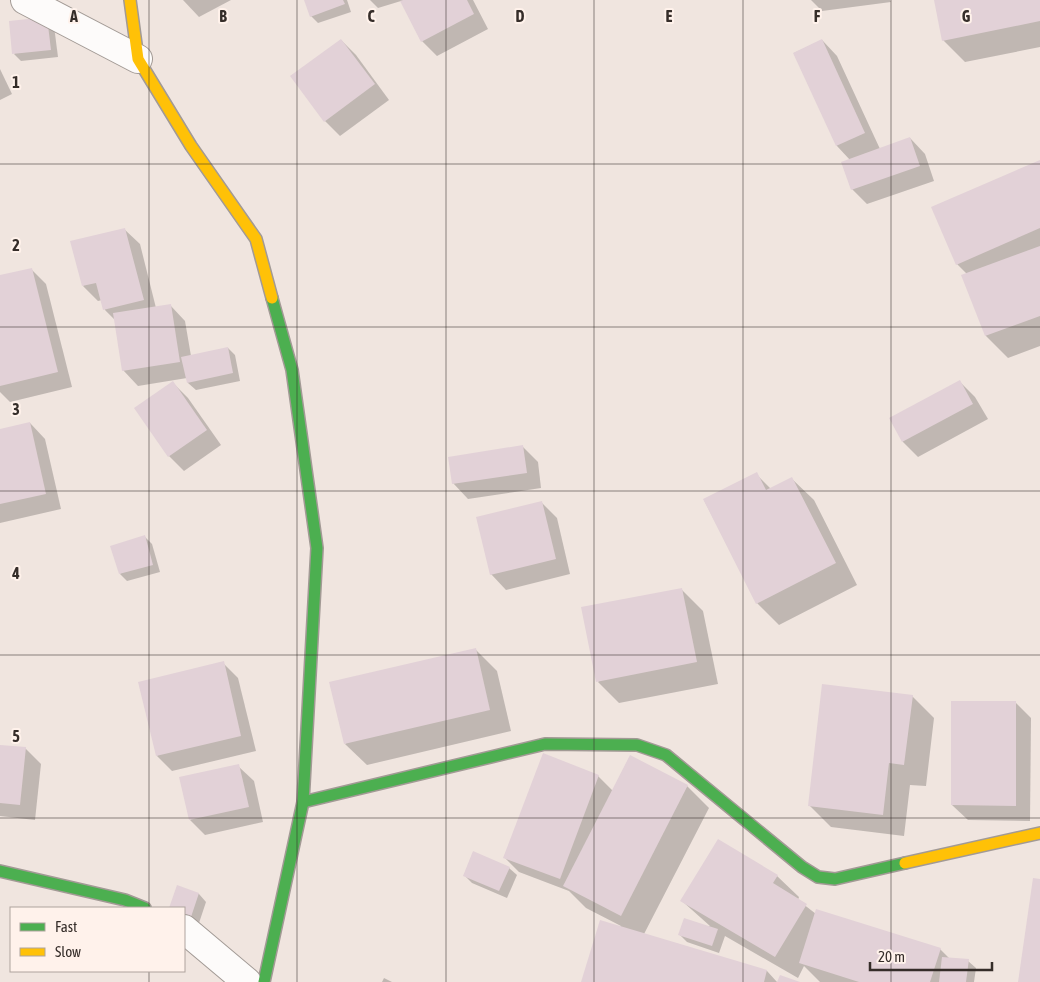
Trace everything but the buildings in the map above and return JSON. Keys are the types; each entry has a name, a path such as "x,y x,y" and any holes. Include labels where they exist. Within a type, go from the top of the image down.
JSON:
{"street":[{"path":"25,0 138,59"},
{"path":"130,0 138,59 191,146 256,239 292,370 317,548 302,802 264,982"},
{"path":"302,802 544,744 637,745 666,756 802,867 818,877 835,879 1040,833"},
{"path":"0,871 125,900 142,907"},
{"path":"185,930 247,982"}],"traffic: fast":[{"path":"264,982 303,802 317,548 292,370 272,298"},
{"path":"303,802 545,744 637,745 666,755 802,867 818,877 835,879 905,863"},
{"path":"0,871 125,900 142,907"}],"traffic: slow":[{"path":"130,0 138,59 191,146 256,239 272,298"},
{"path":"905,863 1040,833"}]}
